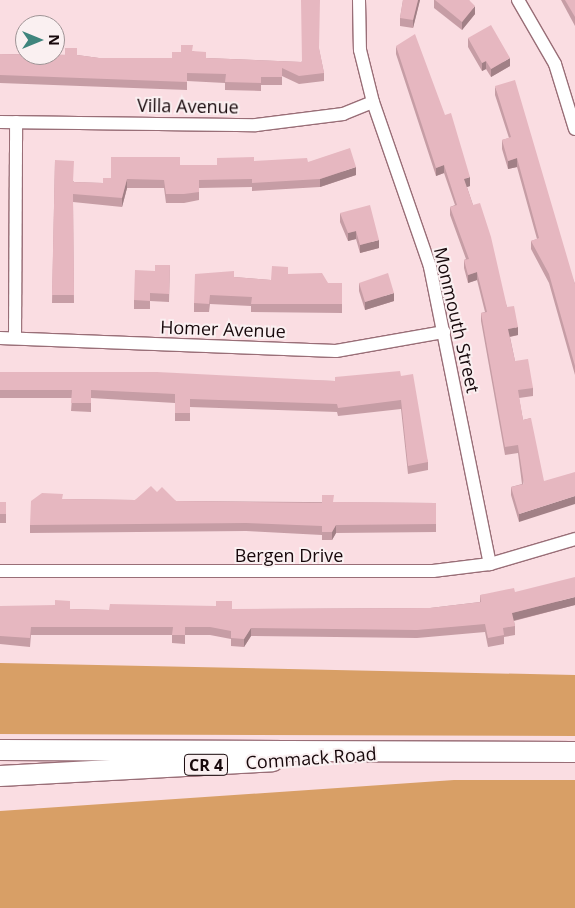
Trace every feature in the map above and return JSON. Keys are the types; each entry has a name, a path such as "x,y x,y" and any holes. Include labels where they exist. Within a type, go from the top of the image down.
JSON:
{"main road":[{"name":"Commack Road","path":"0,750 575,752"},
{"name":"Commack Road","path":"0,776 412,751"}],"street":[{"name":"Monmouth Street","path":"359,0 360,50 373,102 430,267 490,564"},
{"path":"518,0 555,64 575,128"},
{"name":"Villa Avenue","path":"0,122 282,124 343,114 373,102"},
{"path":"15,338 16,122"},
{"name":"Homer Avenue","path":"0,338 336,351 444,332"},
{"name":"Bergen Drive","path":"0,571 280,573 432,571 490,564 575,540"}],"shaded area":[{"path":"0,663 575,675 575,736 0,734"},
{"path":"454,780 575,780 575,908 0,908 0,811"}],"building":[{"path":"301,0 320,0 319,48 324,73 299,76 282,68 282,77 261,77 261,83 225,82 226,74 187,73 187,82 0,75 0,54 15,54 15,65 65,65 65,48 77,48 77,55 99,58 172,58 172,52 181,52 181,45 193,45 192,51 206,52 206,58 302,62"},
{"path":"403,0 418,0 413,20 400,18"},
{"path":"435,0 469,0 475,6 462,22"},
{"path":"565,0 575,0 575,17"},
{"path":"491,25 510,58 491,69 486,61 482,63 468,38"},
{"path":"415,34 445,115 451,113 470,177 464,179 473,205 480,203 491,237 507,307 514,306 518,327 508,329 515,361 528,359 533,388 518,390 523,420 531,418 544,481 575,472 575,496 519,514 511,487 524,484 518,445 505,447 481,313 487,312 477,272 468,275 464,260 469,259 450,207 457,205 444,165 436,168 396,46"},
{"path":"515,80 575,284 575,366 549,274 531,241 539,238 517,158 508,161 502,140 511,137 495,86"},
{"path":"350,148 356,167 320,179 252,183 252,179 199,180 199,192 166,194 164,180 127,179 122,198 73,194 74,295 52,295 55,160 74,161 73,182 103,183 103,178 111,178 111,157 180,157 180,165 217,165 217,158 254,157 254,161 307,158 308,162"},
{"path":"370,205 379,240 360,245 356,231 348,233 340,213"},
{"path":"155,265 170,265 169,294 150,293 150,301 134,300 135,270 155,271"},
{"path":"272,266 288,267 288,274 322,273 328,283 342,283 342,304 251,304 252,297 210,295 209,304 194,303 195,274 234,271 234,277 271,280"},
{"path":"388,273 394,293 365,302 359,283"},
{"path":"400,371 401,376 413,374 428,462 408,466 401,400 338,408 337,404 190,399 190,413 175,413 175,394 91,390 91,403 71,403 72,390 0,390 0,372 157,372 335,381 335,377"},
{"path":"151,486 157,492 162,487 176,501 322,503 322,495 334,495 333,502 436,503 436,524 336,525 332,532 322,532 322,526 246,523 30,525 31,501 42,493 63,494 62,499 135,500"},
{"path":"0,502 6,502 6,514 0,514"},
{"path":"575,577 575,597 512,613 515,626 503,628 504,635 488,638 485,624 417,630 251,628 244,639 231,638 231,631 210,627 185,627 185,635 172,635 173,627 31,627 30,638 0,636 0,606 55,605 55,600 70,601 70,609 109,610 110,604 216,606 216,601 232,601 232,609 430,608 481,602 480,595 514,588 515,592"}]}
